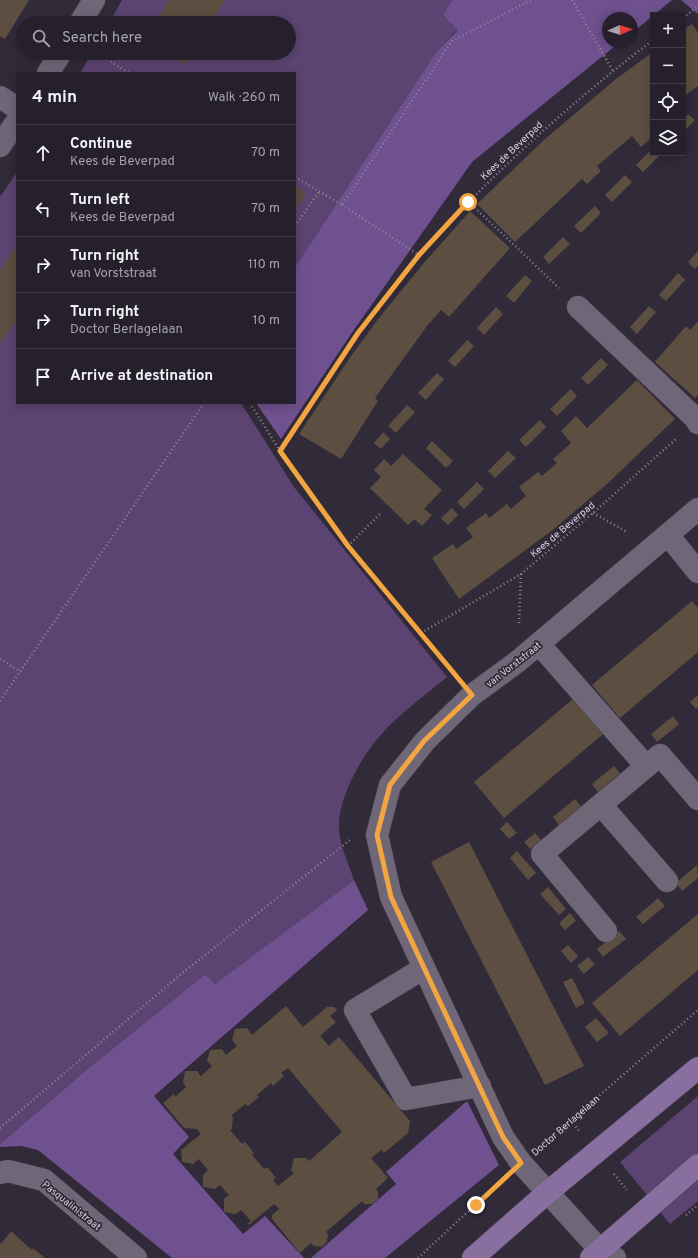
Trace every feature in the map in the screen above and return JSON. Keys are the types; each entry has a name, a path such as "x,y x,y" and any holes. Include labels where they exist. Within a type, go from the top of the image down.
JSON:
{"main road":[{"path":"473,1258 548,1192 698,1068"},
{"path":"602,1255 645,1211 698,1165"}],"street":[{"path":"84,16 94,0"},
{"path":"49,72 56,60"},
{"path":"0,97 16,107"},
{"path":"0,146 16,122"},
{"path":"578,307 697,421"},
{"name":"van Vorststraat","path":"602,1255 521,1163 503,1137 391,897 377,835 390,785 424,741 472,695 539,644 698,509"},
{"path":"661,541 698,572"},
{"path":"539,644 646,766"},
{"path":"606,931 542,854 660,755 698,799"},
{"path":"601,804 667,881"},
{"path":"424,968 355,1010 406,1099 480,1086"},
{"name":"Pasqualinistraat","path":"0,1173 8,1171 44,1180 136,1258"}],"path":[{"path":"342,205 452,41 531,0"},
{"path":"572,0 613,71"},
{"path":"686,16 698,6"},
{"name":"Kees de Beverpad","path":"280,451 358,333 419,255 468,202 538,134 613,71 650,42"},
{"path":"108,60 127,72"},
{"path":"296,178 342,205 419,255"},
{"path":"296,225 319,192"},
{"path":"468,202 578,307"},
{"path":"0,701 203,404"},
{"path":"251,404 280,451 348,546 422,633 472,695"},
{"name":"Kees de Beverpad","path":"422,633 520,574 593,513 697,421"},
{"path":"348,546 382,512"},
{"path":"593,513 661,541"},
{"path":"517,662 520,574"},
{"path":"0,659 21,672"},
{"path":"0,1128 180,975 382,815"},
{"name":"Doctor Berlagelaan","path":"418,1258 521,1163 698,1010"},
{"path":"571,1120 596,1153 645,1211"}],"shaded area":[{"path":"122,0 452,0 443,15 458,29 436,52 296,265 296,72 81,72 88,60 296,60 296,16 113,16"},
{"path":"452,0 672,0 657,12 650,12 650,18 638,28 638,12 602,12 602,48 613,48 472,162 349,337 281,439 257,404 296,404 296,265 436,52 458,30 443,15"},
{"path":"681,0 698,0 698,14"},
{"path":"16,173 16,404 242,404 294,487 447,677 388,727 370,748 354,774 343,803 339,830 343,849 354,880 215,984 205,974 84,1072 0,1144 0,197"},
{"path":"354,880 368,910 154,1096 189,1137 173,1154 243,1234 265,1216 304,1258 172,1258 38,1150 21,1146 0,1147 0,1144 84,1072 205,974 215,984"},
{"path":"698,1096 698,1155 647,1195 620,1162"},
{"path":"467,1101 499,1165 385,1258 311,1258 396,1184 386,1172"},
{"path":"698,1175 698,1201 670,1224 658,1210"}],"building":[{"path":"0,0 29,0 19,16 16,16 16,21 5,39 0,36"},
{"path":"169,0 225,0 215,16 159,16"},
{"path":"692,24 698,33 698,86 686,95 686,48 686,28"},
{"path":"650,54 650,140 641,147 632,136 597,166 601,171 587,184 582,179 515,242 477,204 544,140 616,79"},
{"path":"177,60 188,60 185,65"},
{"path":"688,114 695,120 686,129 686,120 686,116"},
{"path":"650,151 650,156 659,156 643,172 636,165"},
{"path":"625,175 632,182 612,202 605,195"},
{"path":"296,187 305,192 308,189 296,208"},
{"path":"595,206 601,213 581,233 574,226"},
{"path":"470,211 510,248 449,317 441,310 427,326 375,398 378,401 341,459 299,434 351,356 379,318 423,264"},
{"path":"563,237 570,244 549,264 543,257"},
{"path":"16,246 16,320 0,344 0,270"},
{"path":"698,251 698,266 695,269 688,262"},
{"path":"678,273 685,280 666,301 659,295"},
{"path":"525,275 532,281 514,303 506,296"},
{"path":"649,306 656,312 637,334 630,327"},
{"path":"496,307 503,314 484,335 477,328"},
{"path":"698,321 698,395 695,398 655,362 686,326 690,330"},
{"path":"467,340 474,346 455,367 448,361"},
{"path":"601,358 608,365 588,385 581,378"},
{"path":"437,373 444,379 426,400 418,393"},
{"path":"637,380 675,419 608,483 554,529 459,599 432,558 453,544 456,549 473,537 466,528 486,513 489,518 507,504 511,509 526,496 519,487 538,472 542,476 557,463 553,459 571,443 561,431 576,416 587,428"},
{"path":"571,389 577,396 557,416 550,409"},
{"path":"407,405 415,412 396,433 388,426"},
{"path":"540,420 546,427 526,447 519,440"},
{"path":"383,432 390,439 381,449 374,443"},
{"path":"432,441 453,461 446,468 426,448"},
{"path":"508,451 516,458 495,478 488,471"},
{"path":"403,454 442,490 424,509 432,515 422,526 414,519 408,525 370,488 381,477 374,470 384,459 391,466"},
{"path":"477,482 484,489 464,509 457,502"},
{"path":"452,508 458,515 448,525 441,518"},
{"path":"692,601 698,608 698,652 620,718 592,685"},
{"path":"698,695 698,708 696,709 690,702"},
{"path":"573,699 603,734 504,818 474,782"},
{"path":"673,716 679,724 657,742 651,734"},
{"path":"614,766 620,773 598,792 592,784"},
{"path":"575,799 581,806 559,825 553,817"},
{"path":"507,822 517,833 509,839 500,829"},
{"path":"535,833 541,840 530,849 524,842"},
{"path":"469,842 584,1066 545,1085 431,862"},
{"path":"517,851 536,873 528,880 510,858"},
{"path":"697,865 698,878 682,891 676,883"},
{"path":"548,887 566,909 559,915 540,894"},
{"path":"658,898 665,906 643,924 636,917"},
{"path":"570,913 576,921 565,930 559,923"},
{"path":"698,914 698,970 620,1036 592,1003"},
{"path":"619,931 626,939 603,957 597,949"},
{"path":"568,945 578,956 571,963 561,951"},
{"path":"588,957 595,964 584,974 577,966"},
{"path":"572,978 585,1003 576,1008 563,982"},
{"path":"286,1006 303,1027 327,1007 334,1007 337,1010 330,1016 336,1022 320,1036 329,1046 339,1037 410,1121 408,1133 384,1153 381,1150 371,1158 388,1178 376,1189 378,1192 378,1199 372,1204 364,1204 362,1201 326,1232 328,1234 327,1242 322,1247 314,1246 311,1243 300,1253 272,1219 272,1215 279,1209 274,1204 249,1225 248,1223 251,1221 241,1210 236,1214 224,1212 224,1199 229,1195 220,1185 215,1189 203,1187 203,1175 208,1170 199,1159 193,1164 182,1162 181,1150 201,1134 197,1129 184,1128 163,1103 174,1094 175,1097 186,1087 183,1083 185,1071 197,1071 201,1076 212,1066 207,1061 210,1050 222,1049 226,1055 237,1046 232,1040 235,1029 247,1028 252,1035","holes":["288,1068 342,1132 309,1161 306,1158 294,1158 291,1170 294,1173 278,1186 273,1180 276,1178 267,1167 264,1169 252,1155 254,1153 245,1142 242,1144 230,1130 232,1129 233,1117 231,1116 245,1104 248,1106 259,1097 257,1095 271,1083 273,1086 284,1076 281,1073"]},
{"path":"596,1018 609,1033 597,1042 585,1027"},
{"path":"11,1231 32,1250 33,1248 45,1258 0,1258 0,1243 1,1244"}],"route":[{"path":"468,202 419,255 358,333 280,451 348,546 422,633 472,695 424,741 390,785 377,835 391,897 503,1137 521,1163 476,1205"}]}
